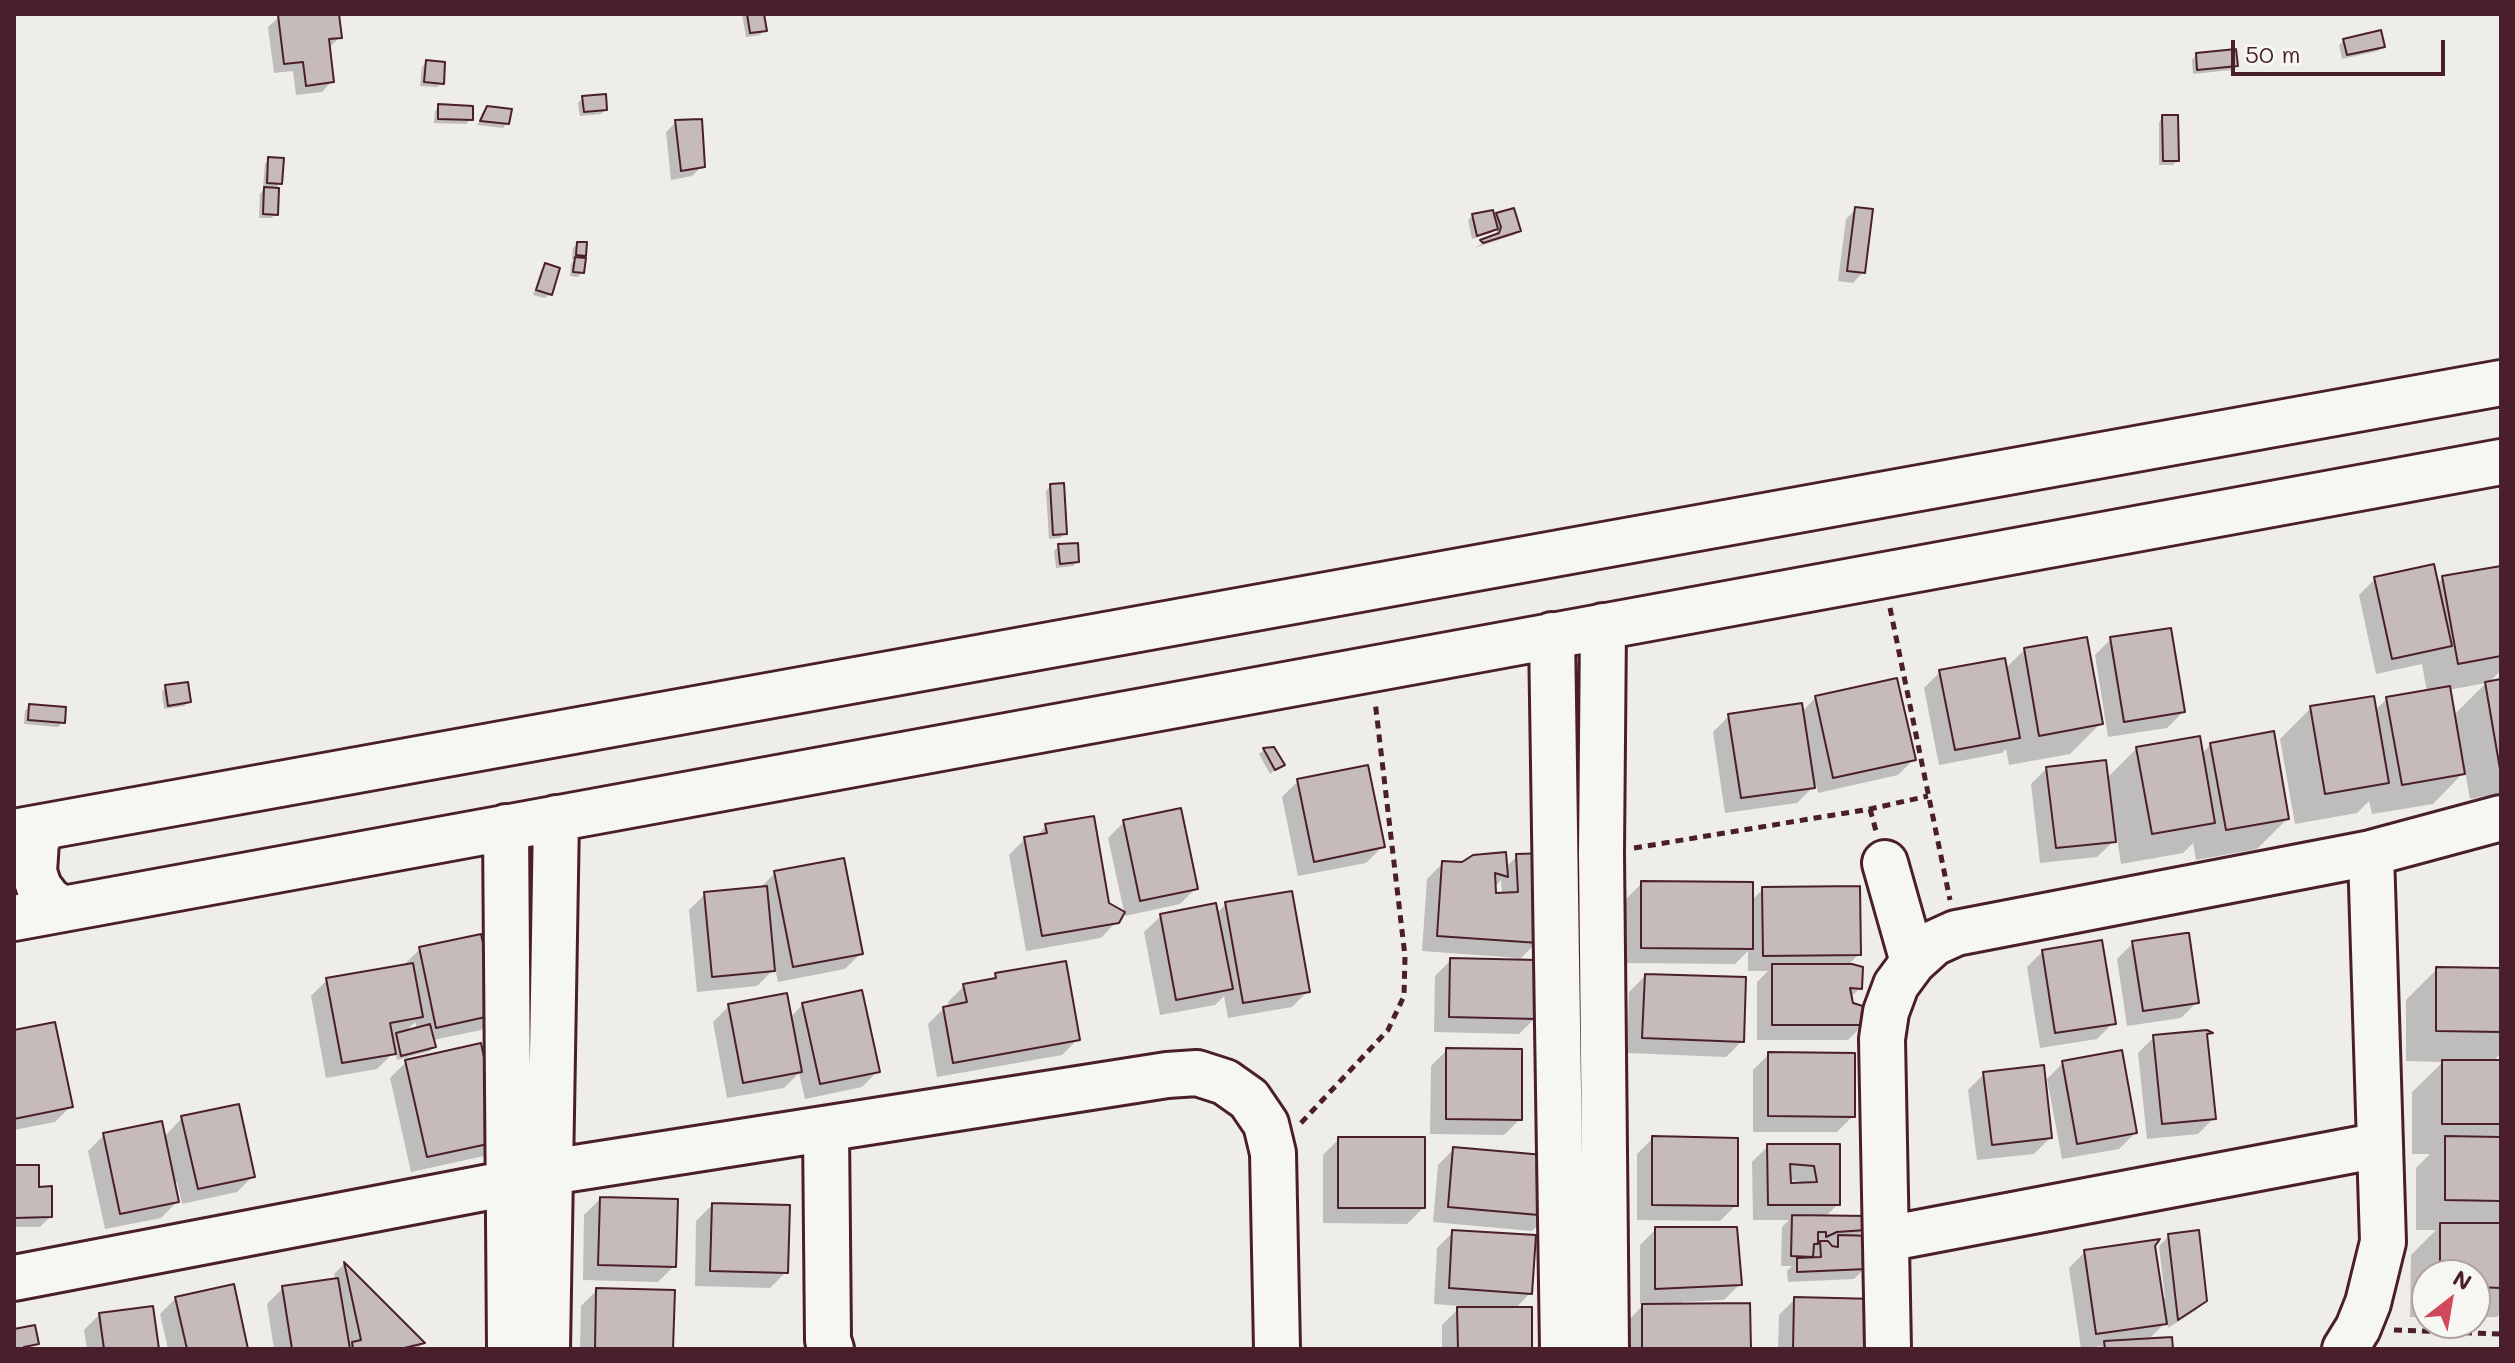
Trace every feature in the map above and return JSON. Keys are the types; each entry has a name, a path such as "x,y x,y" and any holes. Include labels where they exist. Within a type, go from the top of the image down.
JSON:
{"street":[{"path":"61,909 39,887 34,872 36,841 30,830 2501,383"},
{"path":"14,918 2501,462"},
{"path":"1552,635 1563,1336 1606,1335 1601,853 1603,626"},
{"path":"510,1349 530,1178 556,818"},
{"path":"1888,1349 1882,1039 1886,1012 1896,985 1913,962 1934,943 1956,933 2371,853 2501,818"},
{"path":"506,827 530,1178 547,1349"},
{"path":"2351,1339 2377,1274 2383,1242 2371,853"},
{"path":"1885,863 1913,962"},
{"path":"1559,1064 1603,1064"},
{"path":"14,1278 530,1178 1167,1075 1197,1073 1225,1082 1249,1099 1266,1124 1273,1153 1277,1349"},
{"path":"826,1129 828,1340 831,1349"},
{"path":"1886,1239 2380,1145"}],"path":[{"path":"1883,575 1956,933"},
{"path":"1273,1153 1388,1030 1404,996 1405,956 1371,669"},
{"path":"1601,853 1856,811 1928,796"},
{"path":"2351,1339 2501,1334"}],"building":[{"path":"339,14 342,38 329,39 334,82 306,86 303,62 284,64 278,15"},
{"path":"747,14 764,14 767,31 750,33"},
{"path":"2381,30 2385,47 2347,55 2343,39"},
{"path":"2236,49 2238,66 2197,70 2196,53"},
{"path":"426,60 445,62 444,84 424,82"},
{"path":"606,94 607,110 584,112 582,96"},
{"path":"438,104 473,106 473,120 438,119"},
{"path":"487,106 512,109 509,124 480,121"},
{"path":"2162,115 2178,115 2179,161 2163,161"},
{"path":"702,119 705,167 681,171 675,120"},
{"path":"268,157 284,158 282,184 267,183"},
{"path":"264,187 279,188 278,215 263,214"},
{"path":"1855,207 1873,209 1865,273 1847,271"},
{"path":"1514,208 1521,231 1483,243 1480,240 1499,233 1501,227 1496,213"},
{"path":"1493,210 1498,229 1477,236 1472,214"},
{"path":"577,242 587,242 586,256 576,255"},
{"path":"575,257 586,258 584,273 573,272"},
{"path":"545,263 560,268 552,295 536,290"},
{"path":"1064,483 1067,534 1053,535 1050,484"},
{"path":"1078,543 1079,562 1060,564 1058,544"},
{"path":"2434,564 2452,646 2392,659 2374,577"},
{"path":"2501,566 2501,656 2458,664 2442,576"},
{"path":"2171,628 2185,712 2124,722 2110,637"},
{"path":"2087,637 2103,724 2039,736 2024,648"},
{"path":"2005,658 2020,738 1955,750 1939,670"},
{"path":"1897,678 1916,760 1833,778 1815,696"},
{"path":"2501,679 2501,769 2500,769 2485,682"},
{"path":"188,682 191,702 168,706 165,685"},
{"path":"2450,686 2465,774 2402,785 2386,697"},
{"path":"2374,696 2389,783 2325,794 2310,706"},
{"path":"1802,703 1815,788 1741,798 1728,714"},
{"path":"29,704 66,707 65,723 28,720"},
{"path":"2274,731 2289,819 2226,830 2210,743"},
{"path":"2200,736 2215,823 2152,834 2136,747"},
{"path":"1274,747 1285,765 1275,770 1263,748"},
{"path":"2106,760 2116,842 2056,848 2046,767"},
{"path":"1368,765 1385,847 1314,862 1297,779"},
{"path":"1181,808 1198,889 1140,901 1123,820"},
{"path":"1094,816 1109,903 1125,912 1119,923 1042,936 1024,837 1047,833 1045,824"},
{"path":"1506,852 1508,877 1495,873 1496,893 1518,892 1516,854 1550,853 1539,943 1437,936 1442,861 1462,862 1473,855"},
{"path":"844,858 863,954 793,967 774,871"},
{"path":"1641,881 1753,882 1753,949 1641,948"},
{"path":"767,886 775,971 712,977 704,892"},
{"path":"1860,886 1861,955 1763,956 1762,887"},
{"path":"1292,891 1310,992 1243,1003 1225,902"},
{"path":"1216,903 1233,989 1176,1000 1160,914"},
{"path":"2189,933 2199,1003 2143,1011 2132,941"},
{"path":"481,934 499,1014 436,1028 419,947"},
{"path":"2102,940 2116,1024 2055,1033 2042,950"},
{"path":"1450,958 1538,960 1537,1019 1449,1017"},
{"path":"1066,961 1080,1040 953,1063 943,1007 967,1002 963,984 996,978 995,973"},
{"path":"413,963 423,1017 390,1023 396,1054 342,1063 326,978"},
{"path":"1772,964 1852,964 1863,967 1862,989 1850,988 1853,1003 1866,1007 1866,1025 1772,1025"},
{"path":"2436,967 2501,968 2501,1032 2436,1031"},
{"path":"1645,974 1746,977 1744,1042 1642,1038"},
{"path":"862,990 880,1072 820,1084 802,1003"},
{"path":"787,993 802,1072 743,1083 728,1004"},
{"path":"55,1022 73,1107 14,1119 14,1030"},
{"path":"430,1024 436,1047 401,1056 396,1033"},
{"path":"2207,1030 2213,1033 2207,1034 2216,1119 2162,1124 2153,1035"},
{"path":"481,1043 502,1141 427,1157 405,1060"},
{"path":"1446,1048 1522,1049 1522,1120 1446,1119"},
{"path":"2122,1050 2137,1133 2077,1144 2062,1061"},
{"path":"1768,1052 1855,1053 1855,1117 1768,1116"},
{"path":"2442,1060 2501,1060 2501,1124 2442,1124"},
{"path":"2044,1065 2052,1138 1992,1145 1983,1072"},
{"path":"239,1104 255,1177 198,1189 181,1116"},
{"path":"162,1121 179,1202 120,1214 103,1133"},
{"path":"1652,1136 1738,1138 1738,1206 1652,1205"},
{"path":"2445,1136 2501,1137 2501,1201 2445,1200"},
{"path":"1338,1137 1425,1137 1425,1208 1338,1208"},
{"path":"1767,1144 1840,1144 1840,1205 1768,1205","holes":["1790,1164 1814,1166 1817,1182 1791,1183"]},
{"path":"1453,1147 1555,1156 1550,1216 1448,1207"},
{"path":"14,1165 39,1165 39,1187 52,1186 52,1217 14,1218"},
{"path":"600,1197 678,1199 676,1267 598,1265"},
{"path":"712,1203 790,1205 788,1273 710,1271"},
{"path":"1792,1215 1867,1216 1866,1230 1837,1232 1826,1237 1826,1232 1818,1232 1813,1257 1791,1256"},
{"path":"2440,1223 2501,1223 2501,1288 2491,1288 2491,1259 2440,1259"},
{"path":"1655,1227 1737,1227 1742,1285 1655,1289"},
{"path":"1452,1230 1536,1235 1532,1294 1449,1288"},
{"path":"2199,1230 2207,1301 2178,1320 2168,1234"},
{"path":"1838,1235 1874,1236 1867,1269 1797,1272 1797,1258 1821,1257 1820,1241 1828,1241 1838,1247"},
{"path":"2160,1239 2155,1246 2167,1324 2096,1334 2084,1250"},
{"path":"344,1262 425,1343 400,1349 353,1349 352,1342 361,1340"},
{"path":"338,1278 350,1349 292,1349 282,1286"},
{"path":"234,1284 248,1349 187,1349 175,1297"},
{"path":"596,1288 675,1290 673,1349 595,1349"},
{"path":"1794,1297 1876,1299 1875,1349 1793,1349"},
{"path":"1750,1303 1751,1349 1642,1349 1642,1304"},
{"path":"153,1306 159,1349 104,1349 99,1313"},
{"path":"1457,1307 1532,1307 1532,1349 1458,1349"},
{"path":"35,1325 39,1344 14,1349 14,1329"},
{"path":"2172,1337 2173,1349 2105,1349 2104,1341"}]}
